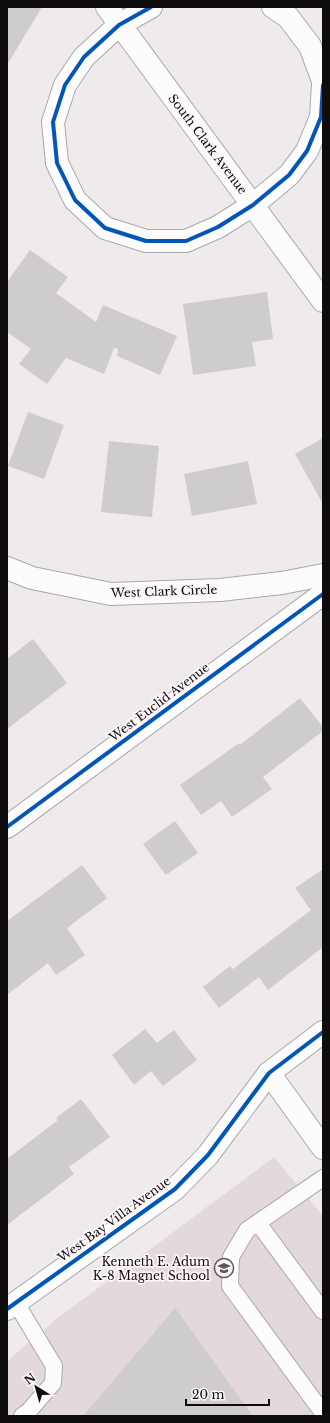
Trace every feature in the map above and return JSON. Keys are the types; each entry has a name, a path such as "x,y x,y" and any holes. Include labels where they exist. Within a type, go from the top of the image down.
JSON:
{"street":[{"name":"South Clark Avenue","path":"106,7 323,301"},
{"path":"150,7 119,25 84,57 65,85 53,122 57,163 75,200 105,228 146,241 186,241 218,227 253,205 289,175 307,151 322,117 323,85"},
{"path":"273,7 288,17 310,46 323,81"},
{"name":"West Clark Circle","path":"7,568 32,578 111,594 220,590 282,583 323,575"},
{"name":"West Euclid Avenue","path":"7,828 323,594"},
{"name":"West Bay Villa Avenue","path":"10,1301 175,1189 208,1155 269,1073 323,1032"},
{"path":"269,1073 323,1148"}],"lane":[{"path":"323,1178 247,1230 231,1258 230,1286 323,1413"},
{"path":"258,1223 323,1311"},
{"path":"10,1301 54,1366 53,1383 28,1412 22,1416"}],"shaded area":[{"name":"Kenneth E. Adum K-8 Magnet School","path":"274,1157 323,1216 323,1416 7,1416 7,1361 55,1320"}],"building":[{"path":"7,7 42,7 7,65"},
{"path":"30,250 68,277 56,293 96,322 103,305 177,336 160,375 117,356 118,349 114,348 104,374 66,358 47,384 19,364 31,349 7,332 7,282"},
{"path":"267,292 273,339 252,342 256,366 193,375 183,304"},
{"path":"28,412 64,425 44,479 8,466"},
{"path":"323,438 323,504 295,454"},
{"path":"109,441 159,446 152,517 101,512"},
{"path":"248,461 257,504 192,516 184,474"},
{"path":"33,639 67,683 7,729 7,659"},
{"path":"300,698 323,727 323,731 263,777 272,789 232,817 221,801 201,815 180,785 239,743 240,745"},
{"path":"175,821 198,853 166,875 143,844"},
{"path":"82,865 107,898 67,928 85,955 56,975 48,963 7,995 7,921"},
{"path":"323,869 323,947 268,990 259,977 219,1008 203,987 230,966 233,969 311,910 295,888"},
{"path":"145,1029 157,1043 174,1030 197,1060 163,1086 151,1071 134,1085 112,1055"},
{"path":"81,1099 110,1137 69,1167 74,1174 7,1225 7,1159 58,1120 56,1118"},
{"path":"175,1308 253,1416 83,1416"}],"cycle path":[{"path":"151,7 119,25 84,57 65,85 53,122 57,163 75,200 105,228 146,241 186,241 218,227 253,205 289,175 307,151 321,117 323,85"},
{"path":"7,827 323,594"},
{"path":"7,1309 175,1189 208,1155 269,1073 323,1032"}],"place":[{"name":"Kenneth E. Adum K-8 Magnet School","path":"224,1268"}]}
